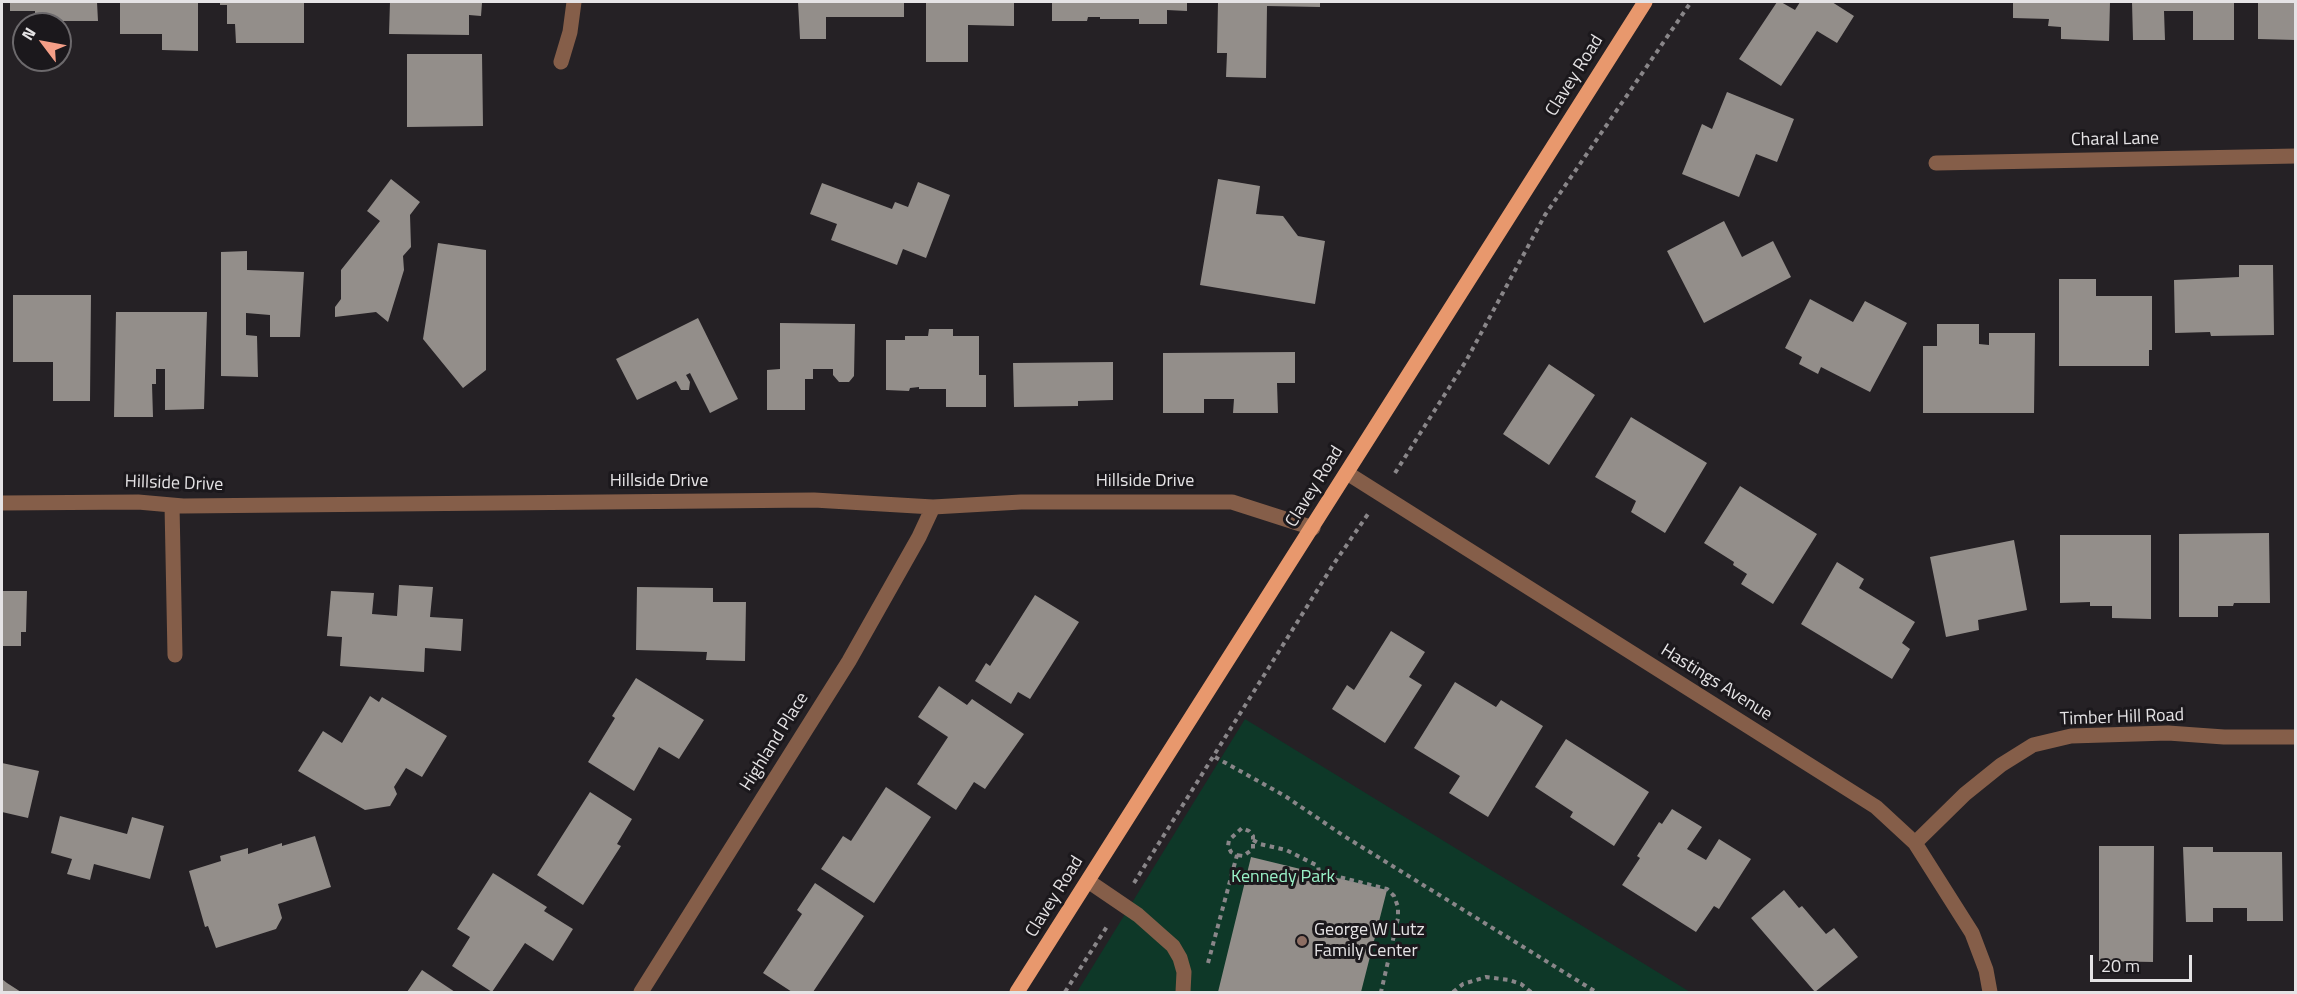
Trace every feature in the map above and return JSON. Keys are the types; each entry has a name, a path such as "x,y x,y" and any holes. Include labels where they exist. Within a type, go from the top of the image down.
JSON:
{"main road":[{"name":"Clavey Road","path":"1017,993 1645,2"}],"street":[{"path":"561,62 570,32 574,2"},
{"name":"Charal Lane","path":"1936,163 2295,156"},
{"name":"Hastings Avenue","path":"1347,473 1876,807 1915,843 1972,933 1986,970 1990,993"},
{"name":"Hillside Drive","path":"2,502 138,502 172,505 814,500 933,507 1021,502 1232,502 1313,528"},
{"path":"172,505 175,655"},
{"name":"Highland Place","path":"641,993 849,661 920,537 933,507"},
{"name":"Timber Hill Road","path":"1915,843 1965,794 2001,765 2033,745 2081,735 2168,733 2224,737 2295,737"},
{"path":"1088,881 1138,915 1173,946 1184,972 1183,993"}],"path":[{"path":"1398,467 1466,361 1545,214 1691,2"},
{"path":"1135,882 1333,565 1358,529"},
{"path":"1215,756 1285,796 1344,836 1596,993"},
{"path":"1242,828 1253,836 1253,849 1243,856 1237,855 1231,852 1228,846 1233,835 1242,828"},
{"path":"1253,840 1286,850 1318,866 1319,872 1387,889 1394,896 1398,907 1398,918 1381,993"},
{"path":"1207,966 1237,855"},
{"path":"1065,993 1105,931"},
{"path":"1454,993 1463,984 1486,977 1515,982 1531,993"}],"green space":[{"name":"Kennedy Park","path":"1245,719 1690,992 1077,992"}],"building":[{"path":"10,2 97,2 98,21 72,21 72,12 10,11"},
{"path":"120,2 198,2 198,51 162,50 162,34 120,34"},
{"path":"220,2 304,2 304,43 236,43 235,24 227,24 227,5 220,5"},
{"path":"390,2 482,3 481,16 469,15 469,35 389,34"},
{"path":"798,2 904,2 904,17 826,17 826,39 800,39"},
{"path":"926,2 1014,2 1014,26 968,25 968,62 926,62"},
{"path":"1052,2 1187,2 1187,11 1167,10 1167,24 1139,24 1139,19 1100,19 1100,17 1088,17 1087,21 1052,21"},
{"path":"1218,2 1320,2 1320,7 1267,6 1266,78 1226,77 1227,53 1217,53"},
{"path":"1777,2 1795,10 1800,2 1832,2 1854,16 1837,43 1817,31 1781,86 1739,59"},
{"path":"2013,2 2110,2 2109,41 2061,39 2061,27 2048,26 2049,19 2013,18"},
{"path":"2132,2 2234,2 2234,40 2193,40 2193,11 2164,11 2165,40 2133,40"},
{"path":"2258,2 2296,2 2296,40 2258,39"},
{"path":"407,54 482,54 483,126 407,127"},
{"path":"1727,92 1794,119 1777,162 1756,154 1739,197 1682,174 1702,124 1712,129"},
{"path":"391,179 420,202 410,215 411,247 403,256 404,270 388,322 376,312 335,317 335,307 341,299 341,270 380,221 367,211"},
{"path":"1218,179 1260,186 1256,214 1283,216 1298,236 1325,241 1315,304 1200,285"},
{"path":"918,182 950,195 926,258 903,249 897,265 831,240 837,224 810,214 822,183 892,209 895,202 908,207"},
{"path":"1724,221 1742,257 1773,241 1791,277 1704,323 1667,251"},
{"path":"438,243 486,250 486,370 463,388 423,339"},
{"path":"247,251 247,270 304,272 300,337 270,337 270,315 246,313 246,335 257,336 258,377 221,376 221,252"},
{"path":"2239,265 2273,265 2274,335 2211,336 2210,332 2175,333 2174,280 2239,277"},
{"path":"2059,279 2096,279 2096,296 2152,296 2152,350 2149,350 2149,366 2059,366"},
{"path":"13,295 91,295 90,401 53,401 53,362 13,362"},
{"path":"1810,299 1853,322 1865,301 1907,323 1870,392 1821,367 1818,374 1799,364 1802,357 1785,348"},
{"path":"116,312 207,312 204,409 165,410 165,369 156,369 156,384 152,384 153,417 114,417"},
{"path":"698,318 738,399 710,413 690,373 686,375 690,382 689,390 681,390 676,381 637,400 616,359"},
{"path":"780,323 855,324 854,376 849,382 839,382 833,375 833,369 813,369 813,379 805,379 805,410 767,410 767,370 780,369"},
{"path":"1937,324 1979,324 1979,344 1989,345 1989,333 2035,333 2034,413 1923,413 1923,346 1937,346"},
{"path":"929,329 953,329 953,336 979,336 979,375 986,375 986,407 946,407 946,389 919,389 919,387 910,388 909,391 886,390 886,340 905,340 905,336 928,336"},
{"path":"1295,352 1295,383 1277,383 1278,413 1233,413 1234,399 1204,399 1204,413 1163,413 1163,353"},
{"path":"1113,362 1113,400 1078,401 1078,406 1014,407 1013,363"},
{"path":"1549,364 1595,395 1549,465 1503,434"},
{"path":"1631,417 1707,463 1665,533 1631,512 1636,501 1595,477"},
{"path":"1740,486 1817,534 1773,604 1741,584 1747,574 1733,565 1734,562 1704,543"},
{"path":"2269,533 2270,603 2234,603 2233,606 2218,606 2218,617 2179,617 2179,534"},
{"path":"2060,535 2151,535 2151,619 2112,618 2112,606 2090,606 2090,602 2060,603"},
{"path":"2014,540 2027,610 1978,620 1979,630 1946,637 1930,557"},
{"path":"1837,562 1864,579 1859,588 1915,622 1902,643 1910,649 1892,679 1801,624"},
{"path":"399,585 433,587 430,617 463,619 461,651 425,648 424,672 340,666 342,637 327,636 331,591 374,593 372,614 397,616"},
{"path":"637,587 713,588 713,602 746,602 745,661 706,660 707,652 636,650"},
{"path":"2,591 27,591 26,632 21,632 21,646 2,646"},
{"path":"1035,595 1079,622 1030,699 1018,692 1011,704 975,681 986,663 990,666"},
{"path":"1391,631 1425,652 1409,677 1422,685 1385,743 1332,709 1347,685 1354,690"},
{"path":"636,678 704,720 679,759 659,747 634,791 588,762 615,718 612,716"},
{"path":"1455,682 1496,707 1501,700 1543,726 1488,817 1449,793 1460,776 1414,748"},
{"path":"939,686 967,705 972,699 1024,734 985,789 974,782 956,810 917,784 948,737 918,717"},
{"path":"370,696 379,702 382,697 447,736 422,777 406,768 394,787 397,794 390,806 365,810 298,771 323,731 342,743"},
{"path":"1566,739 1649,792 1614,846 1570,817 1573,812 1535,787"},
{"path":"2,763 39,771 28,818 2,812"},
{"path":"886,787 931,817 874,903 821,869 843,836 851,841"},
{"path":"590,792 632,819 617,844 621,846 583,905 537,875"},
{"path":"1672,809 1702,827 1687,849 1706,860 1719,839 1751,859 1719,909 1714,906 1696,932 1622,885 1640,858 1637,856 1659,822 1662,824"},
{"path":"60,816 127,834 132,817 164,826 150,879 94,864 90,880 67,874 72,859 51,853"},
{"path":"315,836 331,887 278,904 282,918 276,929 216,948 208,926 205,927 189,871 221,861 220,856 248,848 248,854 282,843 282,846"},
{"path":"2099,846 2154,846 2153,962 2099,961"},
{"path":"2183,847 2213,847 2213,852 2282,852 2283,921 2247,921 2247,908 2213,908 2213,922 2186,922"},
{"name":"George W Lutz Family Center","path":"1251,857 1387,890 1361,992 1218,992"},
{"path":"493,873 547,907 544,911 573,929 553,961 525,943 492,992 452,966 470,937 457,929"},
{"path":"815,883 864,916 813,992 792,992 763,973 802,914 797,910"},
{"path":"1784,890 1799,908 1802,906 1826,934 1834,928 1858,957 1815,992 1751,918"},
{"path":"422,970 455,992 407,992"},
{"path":"2,979 7,983 21,992 2,992"}],"place":[{"name":"George W Lutz Family Center","path":"1302,941"}]}
